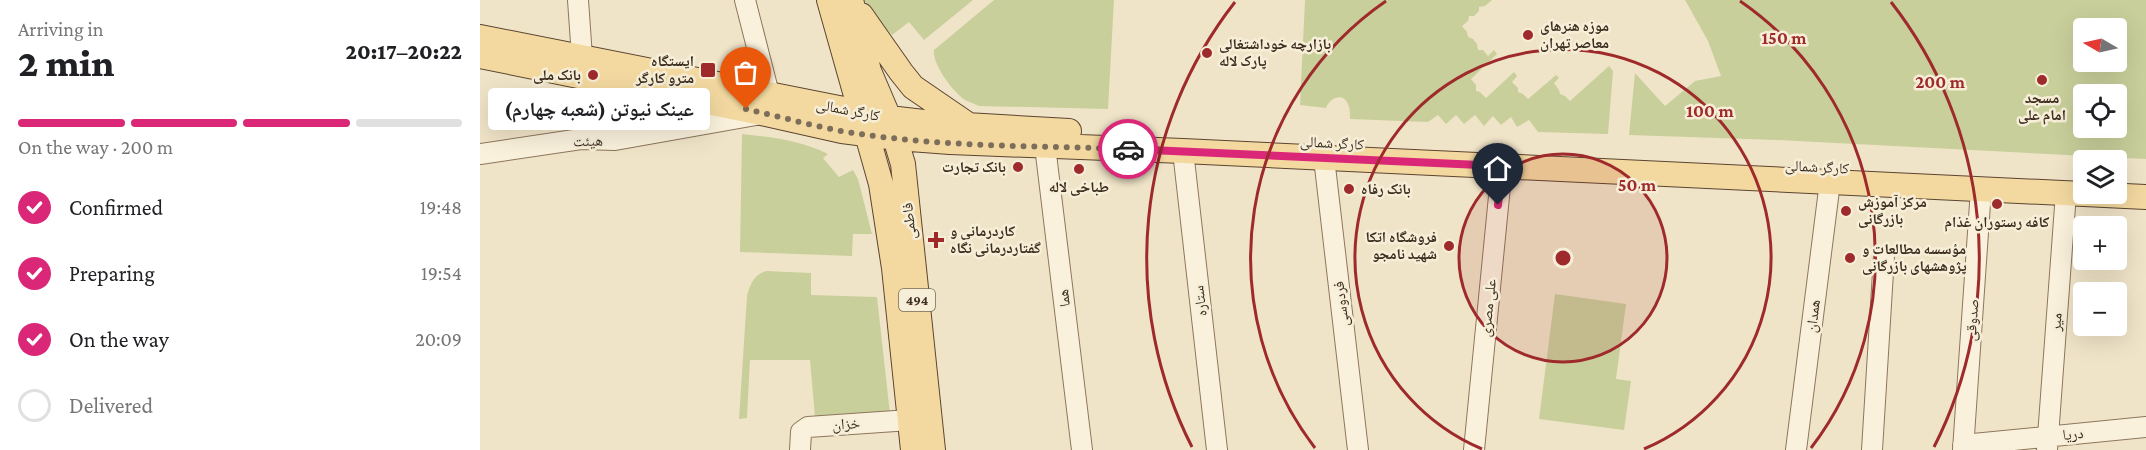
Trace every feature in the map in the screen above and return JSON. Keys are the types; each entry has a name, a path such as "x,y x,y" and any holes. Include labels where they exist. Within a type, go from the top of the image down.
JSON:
{"main road":[{"name":"فاطمی","path":"829,0 881,184 889,232 913,450"},
{"name":"فاطمی","path":"851,0 869,71 893,128 903,164 933,450"},
{"path":"851,0 913,87 969,125"},
{"name":"کارگر شمالی","path":"480,37 582,57 622,74"},
{"name":"کارگر شمالی","path":"480,56 622,74 768,104 861,112 893,128 1044,138 1502,158 1982,183 2072,185 2146,197"},
{"name":"کارگر شمالی","path":"768,104 842,131 868,135 893,128 969,125 1044,138"},
{"path":"2127,184 2146,185"}],"street":[{"path":"578,0 582,57"},
{"path":"746,0 768,104"},
{"name":"هیئت","path":"480,154 581,139 615,140 768,104"},
{"name":"هما","path":"1044,138 1082,450"},
{"name":"ستاره","path":"1182,144 1217,450"},
{"name":"فردوسی","path":"1323,150 1358,450"},
{"name":"علی مصری","path":"1474,450 1502,158"},
{"name":"همدان","path":"1796,450 1831,175"},
{"name":"صدوقی","path":"1963,447 1982,183"},
{"name":"میر","path":"2047,443 2072,185"},
{"path":"1872,450 1884,256"},
{"name":"خزان","path":"800,450 801,432 808,427 910,420"},
{"name":"دریا","path":"1963,447 2047,443 2120,429 2146,427"},
{"path":"2120,429 2122,435 2130,440 2146,439"}],"green space":[{"path":"864,0 973,0 924,40 909,22 892,35"},
{"path":"994,0 1114,0 1108,109 979,106 960,96 949,84 936,63 934,50"},
{"path":"1305,0 1492,0 1485,6 1479,7 1479,11 1474,16 1469,16 1468,21 1462,26 1468,37 1477,44 1478,50 1483,50 1488,56 1494,50 1497,54 1471,79 1476,85 1476,91 1486,98 1514,72 1517,76 1512,82 1518,88 1518,92 1528,99 1556,75 1559,78 1554,83 1560,94 1570,101 1609,66 1613,71 1608,134 1538,132 1529,120 1517,127 1511,117 1501,125 1493,116 1484,126 1475,115 1464,124 1456,115 1446,124 1438,115 1428,122 1350,119 1348,104 1339,97 1333,99 1326,108 1300,105"},
{"path":"1685,0 2146,0 2146,159 2127,158 2127,150 2073,150 2073,155 1629,135 1635,73 1665,106 1695,81 1721,76 1708,41"},
{"path":"742,134 786,140 818,149 828,154 823,158 839,177 853,170 858,179 872,234 853,234 852,256 740,252"},
{"path":"766,271 811,273 811,295 877,297 890,414 815,417 810,360 750,360 747,418 739,419 747,296 753,281"},
{"path":"1555,294 1626,304 1616,379 1631,381 1624,430 1539,419"}],"way so far":[{"path":"746,109 842,131 882,137 1128,149"}],"place":[{"name":"موزه هنرهای معاصر تهران","path":"1528,35"},
{"name":"بازارچه خوداشتغالی پارک لاله","path":"1207,53"},
{"name":"ایستگاه مترو کارگر","path":"708,70"},
{"name":"بانک ملی","path":"593,75"},
{"name":"مسجد امام علی","path":"2042,80"},
{"name":"عینک نیوتن (شعبه چهارم)","path":"746,109"},
{"name":"بانک تجارت","path":"1018,167"},
{"name":"طباخی لاله","path":"1079,169"},
{"name":"بانک رفاه","path":"1349,189"},
{"name":"کافه رستوران غذام","path":"1997,204"},
{"name":"مرکز آموزش بازرگانی","path":"1846,211"},
{"name":"کاردرمانی و گفتاردرمانی نگاه","path":"936,240"},
{"name":"فروشگاه اتکا شهید نامجو","path":"1449,246"},
{"name":"مؤسسه مطالعات و پژوهشهای بازرگانی","path":"1850,258"}],"route":[{"path":"1128,149 1502,166 1498,205"}]}
